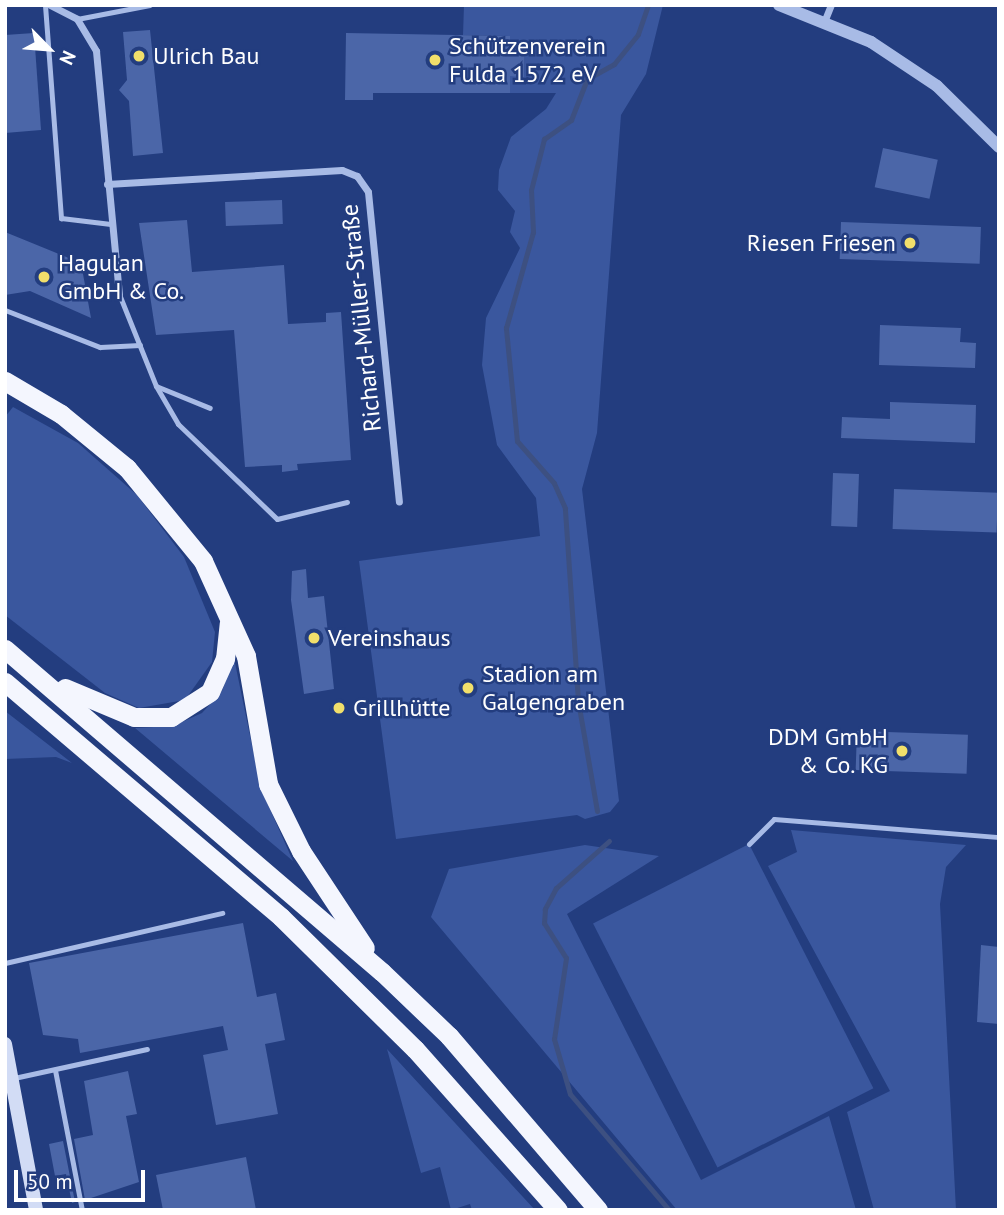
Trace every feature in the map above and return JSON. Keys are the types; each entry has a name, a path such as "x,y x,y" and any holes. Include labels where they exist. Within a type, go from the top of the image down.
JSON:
{"highway":[{"path":"15,390 95,440 159,501 203,561 246,656 268,784 302,851 382,972"},
{"path":"42,678 134,717 171,717 210,692 225,659 229,622"},
{"path":"5,649 382,972 449,1037 597,1210"},
{"path":"5,682 281,917 415,1049 558,1210"}],"main road":[{"path":"5,1044 36,1210"}],"street":[{"path":"50,5 63,7 77,19 96,51 119,294"},
{"path":"779,5 808,10 824,22 871,41 937,86 999,147"},
{"path":"824,22 831,5"},
{"name":"Richard-Müller-Straße","path":"107,184 342,170 357,176 368,191 399,501"}],"lane":[{"path":"45,5 61,218 111,223"},
{"path":"77,19 150,5"},
{"path":"119,294 156,386 178,424 277,519 347,502"},
{"path":"5,310 100,347 140,345"},
{"path":"156,386 210,408"},
{"path":"749,844 774,819 999,837"},
{"path":"5,963 222,913"},
{"path":"11,1079 147,1049"},
{"path":"55,1070 82,1210"}],"shaded area":[{"path":"464,5 663,5 646,74 621,115 597,433 582,489 619,801 610,812 585,819 577,815 396,839 359,561 540,536 536,498 497,445 482,365 486,318 520,248 510,232 515,211 498,190 499,170 511,137 546,109 556,93 510,93 510,76 524,76 525,43 510,43 509,36 463,35"},
{"path":"13,407 78,443 137,495 184,557 215,632 212,662 185,700 139,708 105,693 5,615 5,417"},
{"path":"234,658 261,789 293,861 135,728 173,726 202,713 222,691"},
{"path":"5,711 72,763 56,757 5,759"},
{"path":"791,830 966,845 946,867 940,904 956,1210 874,1210 847,1112 890,1091 768,866 797,852"},
{"path":"749,844 873,1088 717,1168 593,923"},
{"path":"585,845 659,856 567,914 701,1180 829,1116 856,1210 677,1210 431,917 449,869"},
{"path":"387,1049 535,1210 472,1210 470,1204 451,1210 440,1167 421,1173"}],"building":[{"path":"150,30 163,153 133,156 129,101 119,90 127,80 123,32"},
{"path":"34,33 41,130 5,133 5,35"},
{"name":"Schützenverein Fulda 1572 eV","path":"346,33 510,36 510,43 525,43 524,77 510,76 510,93 373,93 373,100 345,100"},
{"path":"883,148 938,160 929,199 875,187"},
{"path":"282,200 283,224 226,226 225,202"},
{"path":"187,220 192,272 284,265 288,324 326,322 326,313 341,312 351,460 297,464 298,470 282,472 282,465 245,467 234,330 156,335 139,223"},
{"name":"Riesen Friesen","path":"841,222 981,227 980,264 840,259"},
{"name":"Hagulan GmbH & Co.","path":"5,232 81,263 91,318 30,291 5,295"},
{"path":"880,325 961,328 960,342 976,343 975,368 879,365"},
{"path":"890,402 976,405 975,443 841,438 842,417 890,419"},
{"path":"833,473 859,474 857,527 831,526"},
{"path":"894,489 998,493 997,533 893,529"},
{"name":"Vereinshaus","path":"306,569 308,598 324,596 334,689 304,694 291,600 292,571"},
{"name":"DDM GmbH & Co. KG","path":"857,731 968,735 967,774 856,770"},
{"path":"243,923 257,997 276,993 285,1040 265,1044 278,1114 216,1125 203,1055 228,1050 223,1026 80,1053 78,1039 43,1035 29,963"},
{"path":"981,945 999,947 999,1024 977,1022"},
{"path":"128,1071 137,1114 126,1116 139,1182 85,1200 74,1139 93,1135 84,1081"},
{"path":"63,1141 75,1202 72,1203 66,1174 55,1176 49,1144"},
{"path":"246,1157 256,1210 163,1210 156,1175"}],"waterway":[{"path":"597,811 578,701 565,508 554,483 517,441 506,328 533,232 531,190 544,139 571,120 587,79 614,64 638,34 648,5"},
{"path":"609,841 556,888 545,909 544,923 566,958 554,1039 570,1094 669,1210"}],"place":[{"name":"Ulrich Bau","path":"139,56"},
{"name":"Schützenverein Fulda 1572 eV","path":"435,60"},
{"name":"Riesen Friesen","path":"910,243"},
{"name":"Hagulan GmbH & Co.","path":"44,277"},
{"name":"Vereinshaus","path":"314,638"},
{"name":"Stadion am Galgengraben","path":"468,688"},
{"name":"Grillhütte","path":"339,708"},
{"name":"DDM GmbH & Co. KG","path":"902,751"}]}
